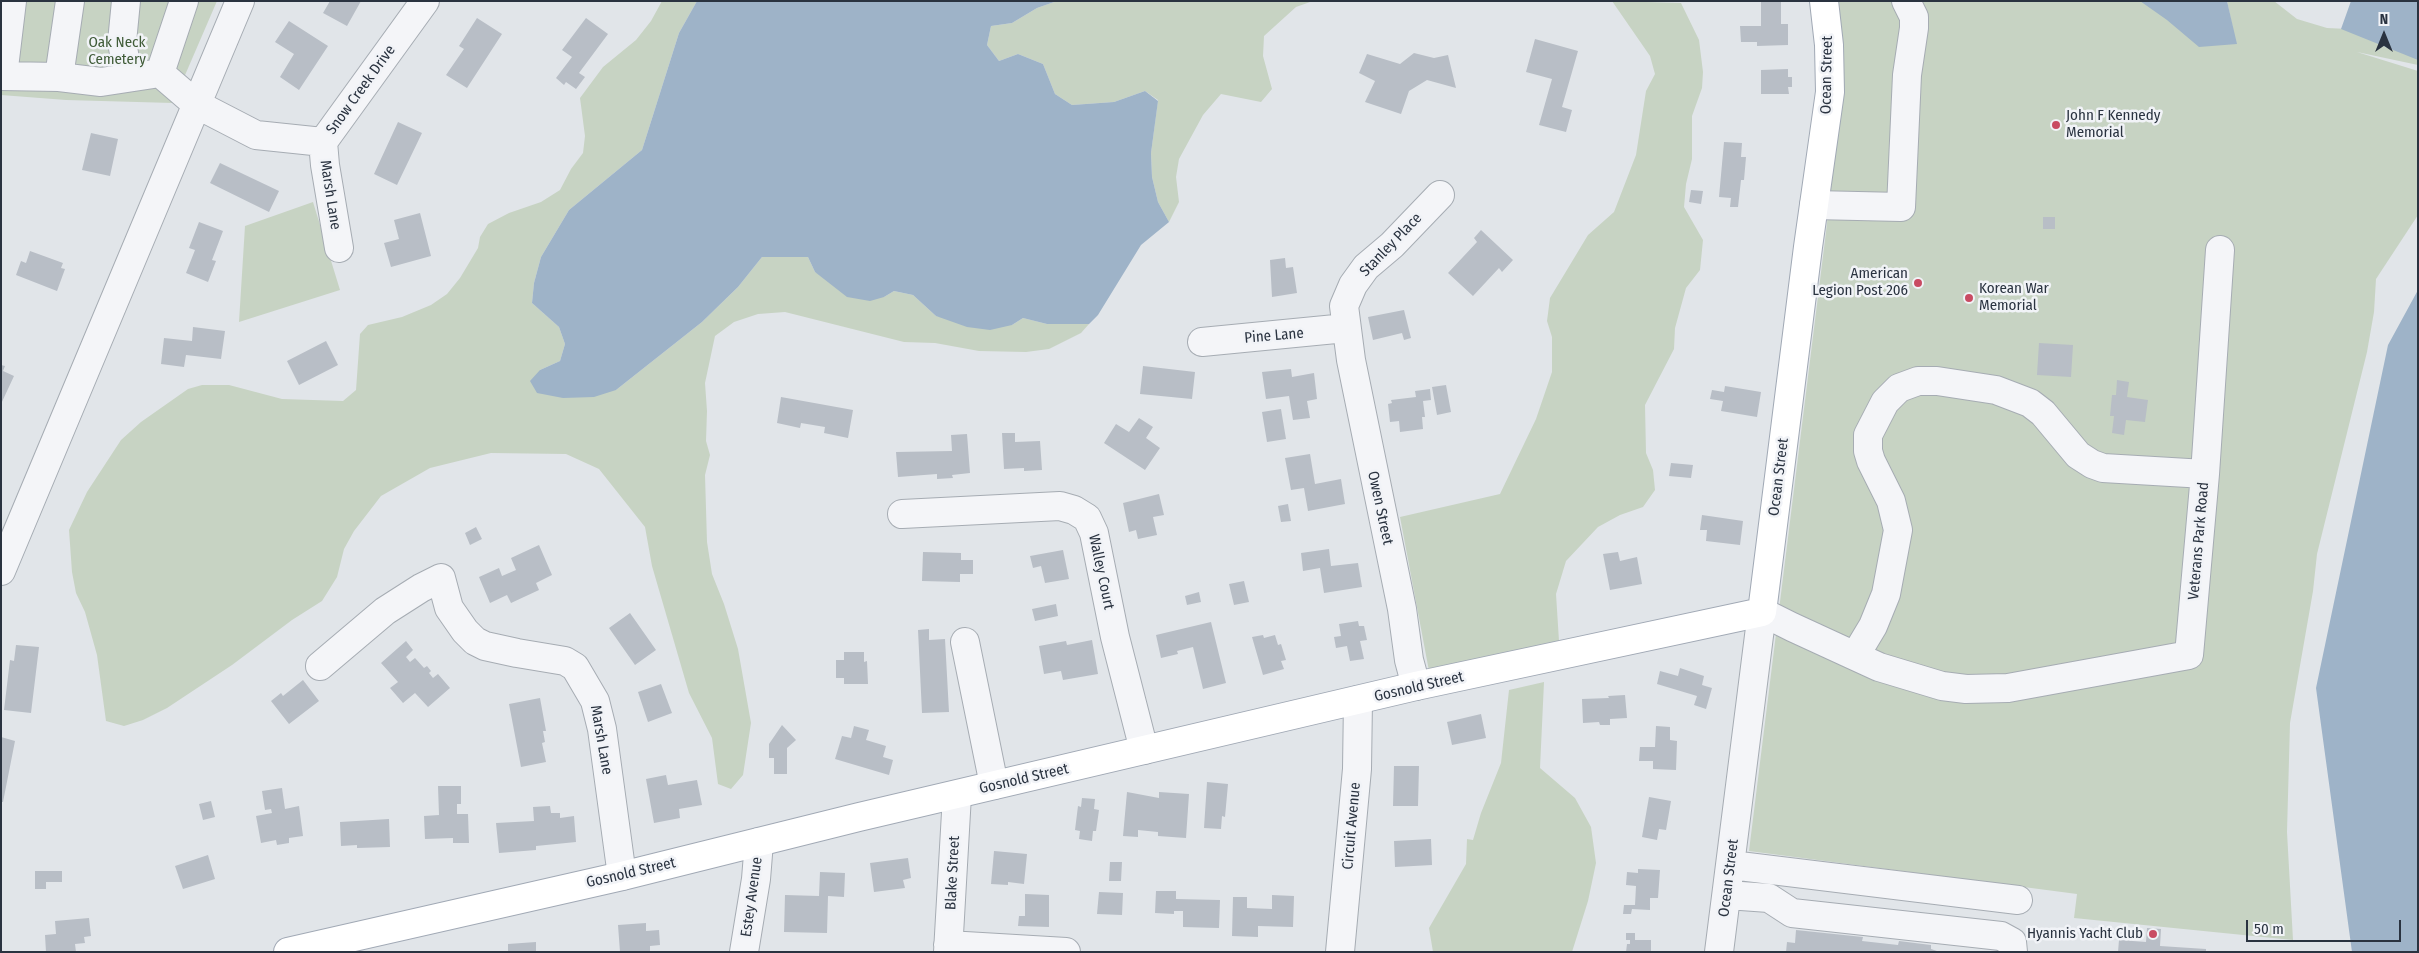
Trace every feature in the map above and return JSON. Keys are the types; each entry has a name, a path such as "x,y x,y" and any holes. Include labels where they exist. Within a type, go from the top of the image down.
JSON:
{"main road":[{"name":"Ocean Street","path":"1762,612 1830,92 1829,45 1824,1"},
{"name":"Gosnold Street","path":"288,952 622,876 994,785 1416,686 1762,612"}],"street":[{"path":"12,1 2,76 59,77 101,82 147,74"},
{"path":"59,77 70,1"},
{"path":"126,1 122,42 125,59 147,74"},
{"path":"147,74 184,1"},
{"path":"1,571 240,1"},
{"name":"Snow Creek Drive","path":"147,74 196,104 256,135 323,142 425,1"},
{"path":"1814,204 1901,207 1907,75 1914,28 1914,17 1906,1"},
{"name":"Marsh Lane","path":"323,142 339,248"},
{"name":"Stanley Place","path":"1346,328 1344,306 1353,285 1366,267 1392,245 1440,194"},
{"path":"2205,474 2220,250"},
{"name":"Pine Lane","path":"1202,342 1346,328"},
{"name":"Owen Street","path":"1346,328 1372,467 1402,609 1409,660 1416,686"},
{"name":"Veterans Park Road","path":"1762,612 1855,656 1879,667 1942,686 1988,689 2026,686 2189,654 2205,474 2104,468 2092,464 2078,455 2043,413 2030,403 1996,390 1937,381 1918,381 1899,388 1884,402 1868,434 1868,451 1871,461 1891,501 1898,530 1886,594 1873,626 1855,656"},
{"name":"Walley Court","path":"902,514 1060,506 1074,510 1087,518 1094,533 1115,637 1144,750"},
{"name":"Marsh Lane","path":"320,666 384,611 420,588 441,578 449,608 465,631 475,641 501,650 565,661 576,667 595,701 602,729 622,876"},
{"name":"Ocean Street","path":"1719,952 1762,612"},
{"path":"965,642 994,785"},
{"name":"Circuit Avenue","path":"1340,952 1357,768 1358,700"},
{"name":"Blake Street","path":"948,949 957,795"},
{"name":"Estey Avenue","path":"744,952 756,879 759,842"},
{"path":"1731,864 2018,900"},
{"path":"1727,894 1769,898 1792,913 2001,936 2012,942 2013,952"},
{"path":"948,949 1066,952"}],"green space":[{"name":"Oak Neck Cemetery","path":"1,1 217,1 173,103 66,100 1,95"},
{"path":"662,1 697,1 679,33 642,150 569,210 541,257 534,283 532,303 559,327 565,344 560,361 540,370 616,390 702,322 738,287 762,257 808,257 815,272 884,297 894,291 913,295 936,316 1012,325 1023,318 1047,324 1089,324 1081,333 1049,349 1026,352 979,351 935,343 904,342 785,312 758,314 734,322 715,336 705,383 707,411 706,441 710,455 705,475 707,542 712,574 724,604 738,649 751,723 743,775 731,789 718,784 712,738 689,693 652,566 645,527 599,469 566,454 491,453 430,468 381,496 354,531 344,549 337,577 322,601 292,620 232,665 167,708 143,720 124,726 106,721 97,655 85,612 76,593 72,572 69,530 87,492 121,440 141,422 188,389 202,385 229,385 282,399 343,401 356,390 360,334 368,325 402,317 431,305 447,294 460,278 478,248 480,237 488,224 509,213 541,202 560,190 571,169 583,153 585,136 580,98 603,67 636,40 651,21"},
{"path":"1057,1 1313,1 1296,7 1264,36 1263,56 1272,89 1261,102 1221,94 1203,115 1179,159 1176,177 1179,202 1169,222 1158,202 1152,177 1151,153 1158,100 1145,91 1114,102 1072,105 1055,94 1043,64 1018,54 999,61 987,45 991,26 1012,23 1037,8"},
{"path":"1612,1 1681,3 1699,40 1703,72 1702,88 1692,116 1692,159 1686,184 1684,207 1703,240 1700,270 1686,288 1675,328 1674,349 1645,405 1646,453 1653,470 1655,490 1643,507 1620,515 1598,527 1566,561 1556,594 1559,641 1429,671 1400,517 1500,494 1536,419 1552,372 1552,337 1547,321 1550,298 1588,235 1614,212 1636,155 1646,91 1655,74 1650,56"},
{"path":"1839,1 2157,1 2233,29 2227,1 2274,1 2297,19 2327,28 2348,29 2418,1 2418,65 2357,52 2418,71 2418,215 2376,279 2374,312 2367,352 2317,554 2313,591 2290,723 2287,832 2293,940 2074,918 2077,894 1749,851 1838,124 1842,47"},
{"path":"313,202 340,290 239,322 245,226"},
{"path":"1544,682 1540,768 1575,798 1591,827 1596,863 1588,901 1572,952 1433,952 1429,928 1466,864 1467,839 1473,840 1481,813 1501,763 1509,690"}],"water":[{"path":"697,1 1057,1 1037,8 1012,23 991,26 987,45 999,61 1018,54 1043,64 1055,94 1072,105 1114,102 1145,91 1158,101 1151,153 1152,177 1158,202 1169,222 1141,245 1098,315 1089,324 1047,324 1023,318 1012,325 990,330 967,327 936,316 913,295 894,291 884,297 870,301 847,297 815,272 808,257 762,257 738,287 702,322 616,390 594,397 563,398 537,393 530,381 540,370 560,361 565,344 559,327 532,303 534,283 541,257 569,210 642,150 679,33"},
{"path":"2140,1 2227,1 2237,44 2199,47 2167,20"},
{"path":"2351,1 2418,1 2418,60 2341,29"},
{"path":"2418,290 2418,952 2352,952 2316,688 2388,345"}],"building":[{"path":"330,1 361,1 347,26 323,13"},
{"path":"1761,1 1781,1 1781,24 1788,24 1788,45 1757,46 1757,42 1741,42 1740,26 1761,26"},
{"path":"477,18 502,34 467,88 446,75 464,49 459,46"},
{"path":"586,18 608,34 579,73 585,77 576,89 566,82 564,85 556,78 572,57 562,50"},
{"path":"289,21 328,46 299,90 280,77 294,54 275,42"},
{"path":"1535,39 1578,51 1562,107 1572,110 1566,132 1539,125 1552,79 1526,72"},
{"path":"1414,53 1434,58 1448,55 1456,88 1427,80 1409,91 1401,114 1365,102 1375,81 1359,73 1367,54 1400,64"},
{"path":"1788,69 1788,77 1792,77 1792,87 1788,87 1789,94 1761,94 1761,70"},
{"path":"398,122 422,133 397,185 374,174"},
{"path":"91,133 118,139 110,176 82,170"},
{"path":"1724,142 1742,143 1741,157 1746,157 1744,180 1741,180 1738,207 1730,207 1731,198 1719,197"},
{"path":"220,163 279,191 269,212 210,183"},
{"path":"1691,190 1703,191 1701,204 1689,202"},
{"path":"420,213 431,256 391,267 384,243 399,239 394,220"},
{"path":"2043,217 2055,217 2055,229 2043,229"},
{"path":"199,222 223,231 212,260 216,261 208,282 186,273 195,250 189,248"},
{"path":"1481,230 1513,260 1502,272 1499,268 1473,296 1448,273 1477,242 1474,238"},
{"path":"30,251 63,263 61,268 65,269 57,291 16,275 21,261 26,263"},
{"path":"1285,258 1286,268 1293,267 1297,293 1272,297 1270,260"},
{"path":"1404,310 1411,338 1404,340 1402,333 1373,340 1368,317"},
{"path":"193,327 225,331 221,359 186,355 184,367 161,364 164,338 192,341"},
{"path":"326,341 338,365 299,385 287,361"},
{"path":"2039,343 2073,345 2071,377 2037,375"},
{"path":"1,365 5,366 3,371 14,376 1,404"},
{"path":"1143,366 1195,372 1192,399 1140,394"},
{"path":"1291,369 1292,377 1314,373 1317,399 1307,401 1310,418 1293,420 1289,396 1266,399 1262,372"},
{"path":"2117,380 2129,382 2127,397 2148,400 2145,422 2126,420 2124,435 2112,433 2114,416 2110,416 2112,395 2116,395"},
{"path":"1446,385 1451,412 1437,415 1432,387"},
{"path":"1725,386 1761,392 1757,417 1721,411 1723,401 1710,399 1712,390 1724,392"},
{"path":"1430,389 1431,400 1423,401 1425,417 1422,417 1423,429 1400,432 1399,421 1390,422 1388,404 1392,403 1391,400 1416,397 1415,391"},
{"path":"781,397 853,410 848,438 824,433 825,427 801,423 800,428 777,423"},
{"path":"1281,409 1286,439 1267,442 1262,412"},
{"path":"1139,418 1153,427 1146,438 1160,448 1145,470 1104,443 1116,424 1129,432"},
{"path":"1002,433 1015,433 1015,442 1040,441 1042,470 1024,471 1024,468 1004,469"},
{"path":"967,434 970,473 952,475 953,478 937,479 937,474 898,477 896,452 952,451 951,435"},
{"path":"1310,454 1315,484 1341,479 1345,504 1308,511 1304,488 1291,490 1285,458"},
{"path":"1671,463 1693,465 1691,478 1669,476"},
{"path":"1159,494 1164,515 1153,517 1157,535 1138,539 1136,530 1129,532 1123,503"},
{"path":"1288,504 1291,521 1281,522 1278,506"},
{"path":"1702,515 1743,521 1740,545 1706,541 1707,530 1700,530"},
{"path":"476,527 482,539 470,545 465,533"},
{"path":"539,545 552,575 536,583 539,590 511,603 507,595 490,603 479,577 499,568 502,576 516,570 511,558"},
{"path":"1329,549 1331,566 1358,563 1362,587 1324,593 1320,568 1303,571 1301,553"},
{"path":"1063,550 1069,579 1045,583 1041,566 1033,568 1030,556"},
{"path":"923,552 961,553 961,560 973,560 973,574 960,574 960,582 922,581"},
{"path":"1618,552 1620,561 1637,557 1642,584 1610,590 1603,554"},
{"path":"1244,581 1249,602 1234,605 1229,584"},
{"path":"1199,592 1201,602 1187,605 1185,596"},
{"path":"1056,604 1058,616 1035,621 1032,609"},
{"path":"630,613 656,650 635,665 609,628"},
{"path":"1358,621 1359,626 1364,626 1367,640 1360,641 1364,659 1350,661 1347,646 1336,648 1334,637 1341,636 1339,624"},
{"path":"1211,622 1226,683 1203,689 1193,647 1177,651 1178,654 1161,658 1156,635"},
{"path":"929,629 929,640 945,639 949,712 922,713 918,630"},
{"path":"1263,635 1264,638 1275,635 1278,645 1281,644 1286,660 1281,661 1284,669 1263,675 1252,637"},
{"path":"1092,640 1098,674 1063,680 1061,671 1044,674 1039,646 1066,641 1067,645"},
{"path":"406,641 413,650 406,657 410,662 415,658 424,668 427,666 433,678 438,674 450,688 428,707 415,693 403,703 390,688 398,682 381,663"},
{"path":"16,645 39,647 31,713 4,710 10,660 14,661"},
{"path":"844,652 864,652 864,662 867,661 868,684 844,684 844,678 836,678 836,660 844,660"},
{"path":"1680,668 1704,676 1702,685 1712,688 1706,709 1694,705 1697,696 1657,684 1660,671 1678,676"},
{"path":"303,680 319,701 289,724 271,701 281,693 283,696"},
{"path":"661,684 672,713 648,722 638,692"},
{"path":"1625,695 1627,718 1610,719 1610,725 1600,725 1599,722 1583,723 1582,699 1609,698 1608,696"},
{"path":"540,698 546,731 543,731 545,742 542,743 546,762 521,767 509,704"},
{"path":"1481,714 1486,738 1452,745 1447,722"},
{"path":"782,725 796,740 787,748 787,774 774,774 774,758 769,758 769,744"},
{"path":"854,726 869,730 866,740 886,746 883,757 893,760 889,775 835,759 842,736 851,738"},
{"path":"1656,726 1670,727 1670,740 1677,741 1676,770 1653,769 1653,761 1639,761 1640,747 1655,747"},
{"path":"1,737 15,741 3,802 1,802"},
{"path":"1394,766 1419,766 1418,806 1393,806"},
{"path":"666,775 668,785 697,780 702,805 679,809 680,818 654,823 646,779"},
{"path":"1207,782 1228,784 1225,817 1222,816 1221,829 1204,828"},
{"path":"438,786 461,786 461,804 457,804 457,814 468,814 469,843 453,843 453,838 425,839 424,816 439,815"},
{"path":"282,788 285,809 299,806 303,836 289,838 289,843 277,845 276,840 261,843 256,816 272,813 271,809 265,810 262,791"},
{"path":"1127,792 1159,798 1159,792 1189,794 1186,838 1158,836 1158,832 1138,830 1138,837 1123,836"},
{"path":"1649,797 1671,801 1666,830 1659,829 1657,840 1642,837"},
{"path":"1082,798 1095,799 1094,809 1099,810 1096,831 1093,831 1092,841 1079,839 1080,831 1075,830 1078,806 1081,807"},
{"path":"211,801 215,817 203,820 199,804"},
{"path":"550,806 551,813 560,813 560,818 574,816 576,842 536,846 536,850 499,853 496,823 534,821 533,807"},
{"path":"389,819 390,847 357,848 357,845 341,846 340,822"},
{"path":"1431,839 1432,865 1395,867 1394,841"},
{"path":"994,851 1027,854 1024,884 1008,882 1008,885 991,884"},
{"path":"208,855 215,879 183,889 175,866"},
{"path":"908,858 911,878 903,880 905,888 874,892 870,863"},
{"path":"1110,862 1122,862 1121,881 1109,881"},
{"path":"1638,869 1660,870 1658,898 1650,898 1650,910 1632,909 1631,914 1623,914 1624,905 1635,905 1636,886 1626,885 1627,872 1638,873"},
{"path":"35,871 62,871 62,882 46,882 46,889 35,889"},
{"path":"820,872 845,873 844,897 828,896 827,933 784,932 785,895 819,896"},
{"path":"1156,891 1176,891 1176,899 1220,900 1219,928 1183,927 1183,911 1174,911 1174,914 1155,913"},
{"path":"1099,892 1123,893 1122,915 1097,914"},
{"path":"1025,894 1049,895 1049,927 1018,926 1019,916 1025,916"},
{"path":"1272,895 1294,896 1293,927 1258,926 1258,937 1232,936 1233,897 1247,897 1247,908 1272,909"},
{"path":"89,918 91,936 84,937 85,943 75,944 76,952 46,952 45,935 56,934 55,921"},
{"path":"646,923 646,931 659,930 660,945 650,946 650,952 620,952 618,925"},
{"name":"Hyannis Yacht Club","path":"2147,928 2161,929 2160,946 2206,949 2206,952 2118,952 2119,940 2146,942"},
{"path":"1796,930 1863,937 1862,941 1898,945 1899,941 1931,945 1931,949 1940,952 1786,952 1787,942 1795,943"},
{"path":"1626,933 1635,933 1635,940 1651,940 1651,952 1626,952 1627,944 1630,944 1630,940 1626,940"},
{"path":"536,942 536,952 508,952 508,944"}],"place":[{"name":"John F Kennedy Memorial","path":"2056,125"},
{"name":"American Legion Post 206","path":"1918,283"},
{"name":"Korean War Memorial","path":"1969,298"},
{"name":"Hyannis Yacht Club","path":"2153,934"}]}
